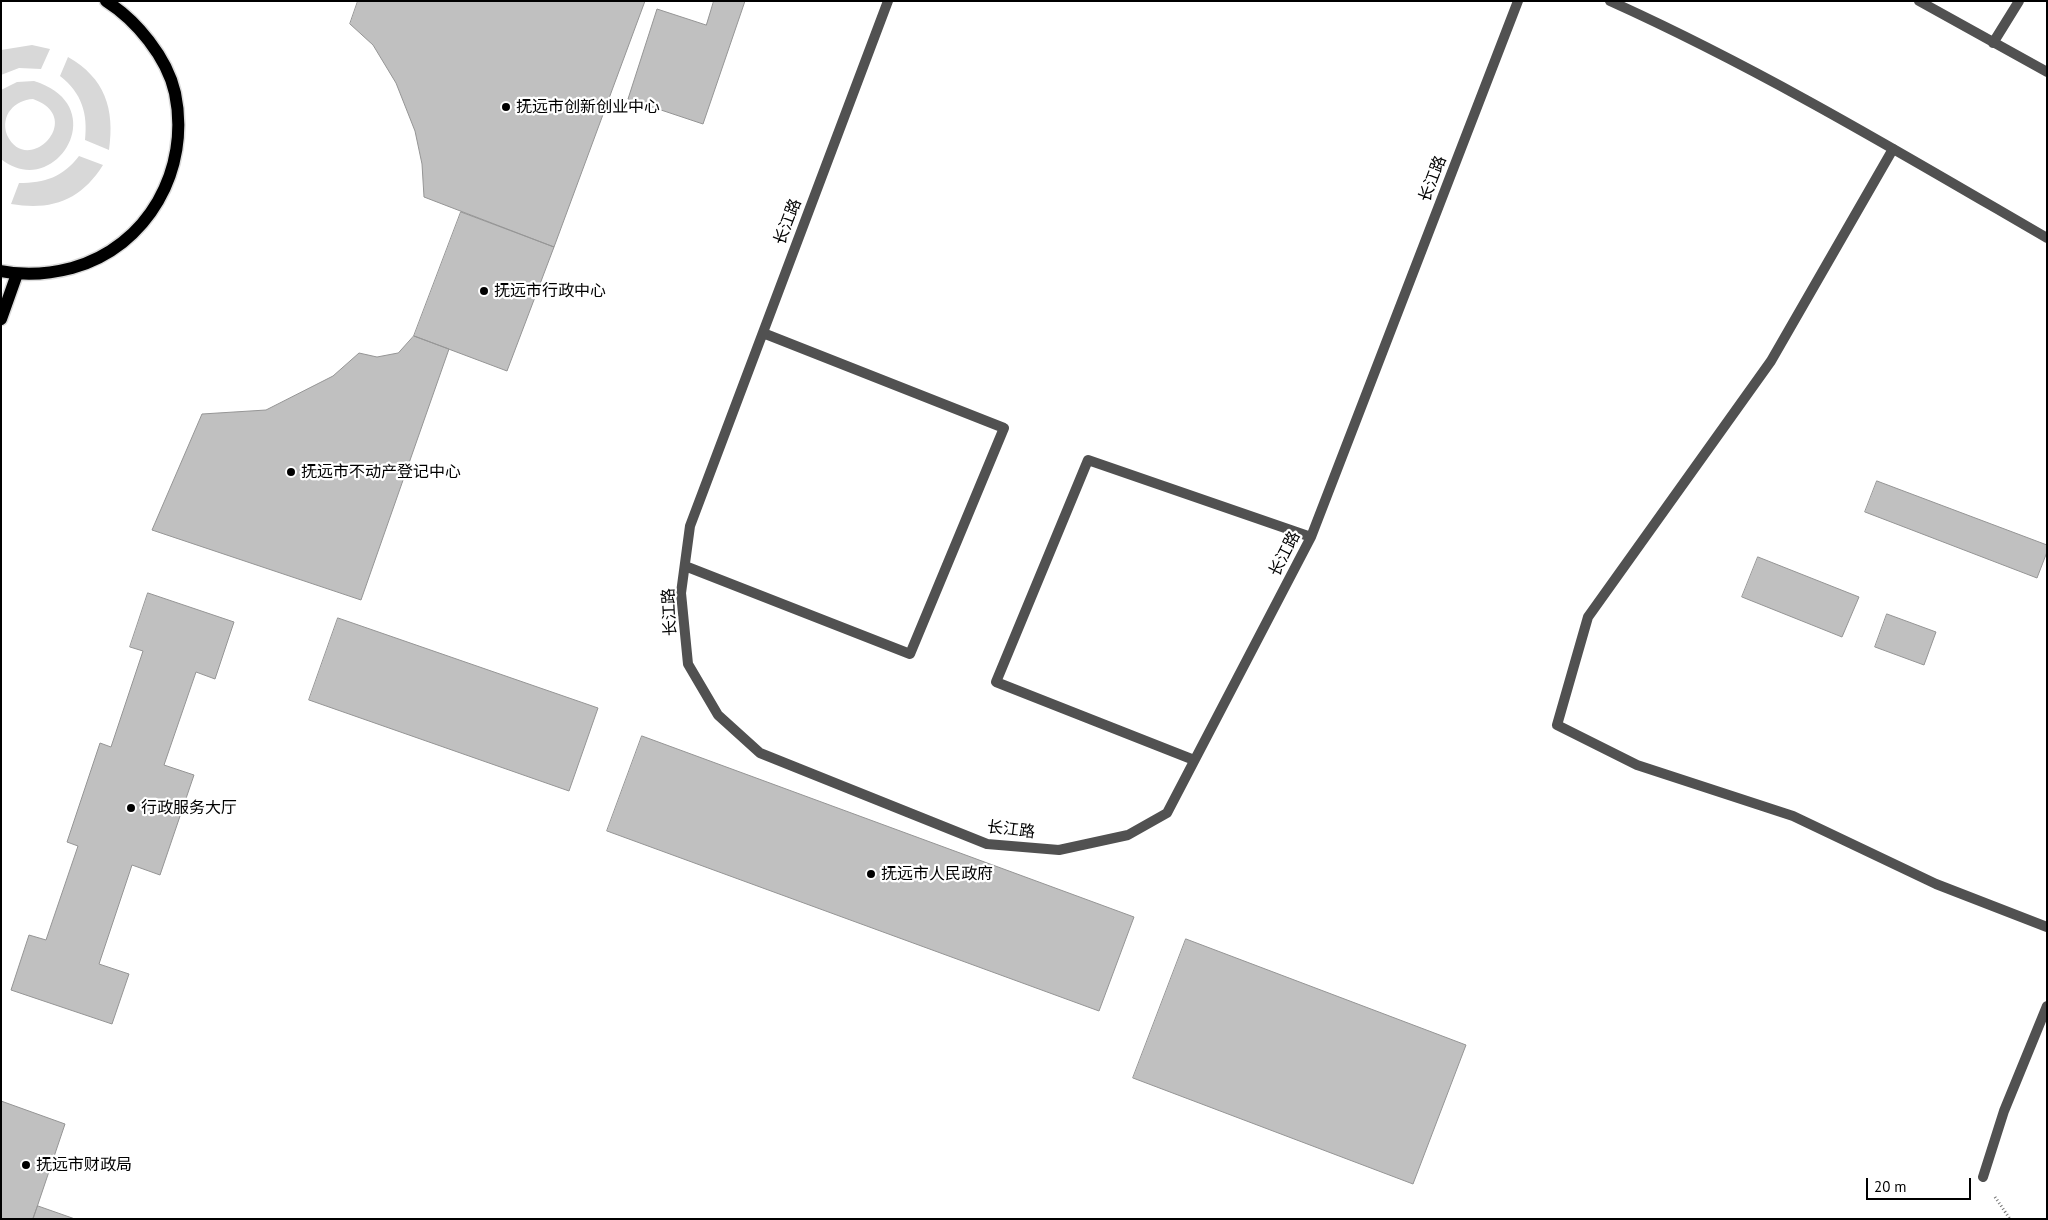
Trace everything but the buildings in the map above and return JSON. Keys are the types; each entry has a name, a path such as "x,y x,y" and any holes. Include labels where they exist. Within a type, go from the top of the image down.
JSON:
{"main road":[{"path":"1,271 17,274 54,273 90,263 121,244 148,219 167,188 179,140 175,92 155,48 125,7 106,1"},
{"path":"1,319 17,274"}],"street":[{"name":"长江路","path":"888,1 690,526 681,593 688,664 718,715 760,753 987,844 1059,850 1128,835 1166,813 1312,537 1518,1"},
{"path":"1610,1 1668,28 1893,148 2047,238"},
{"path":"1919,1 2047,72"},
{"path":"1992,43 2019,1"},
{"path":"1893,148 1771,361 1588,616 1557,725 1637,765 1793,816 1936,884 2047,928"},
{"path":"685,566 910,654 1004,428 763,333"},
{"path":"1194,760 996,682 1088,460 1312,537"},
{"path":"1983,1177 2004,1111 2047,1006"}],"shaded area":[{"path":"32,45 50,49 41,69 19,68 1,75 1,50"},
{"path":"68,57 81,65 91,75 105,96 110,121 109,150 85,140 86,130 82,105 74,90 60,76"},
{"path":"34,81 58,93 70,110 73,128 68,146 56,160 40,168 21,169 1,159 1,90 17,82","holes":["33,99 48,108 55,119 54,130 48,140 38,148 27,150 16,147 7,135 5,128 7,115 11,110 20,102"]},
{"path":"79,156 103,165 85,187 75,195 52,204 40,206 11,204 19,183 37,182 60,174"}],"place":[{"name":"抚远市创新创业中心","path":"506,107"},
{"name":"抚远市行政中心","path":"484,291"},
{"name":"抚远市不动产登记中心","path":"291,472"},
{"name":"行政服务大厅","path":"131,808"},
{"name":"抚远市人民政府","path":"871,874"},
{"name":"抚远市财政局","path":"26,1165"}]}
